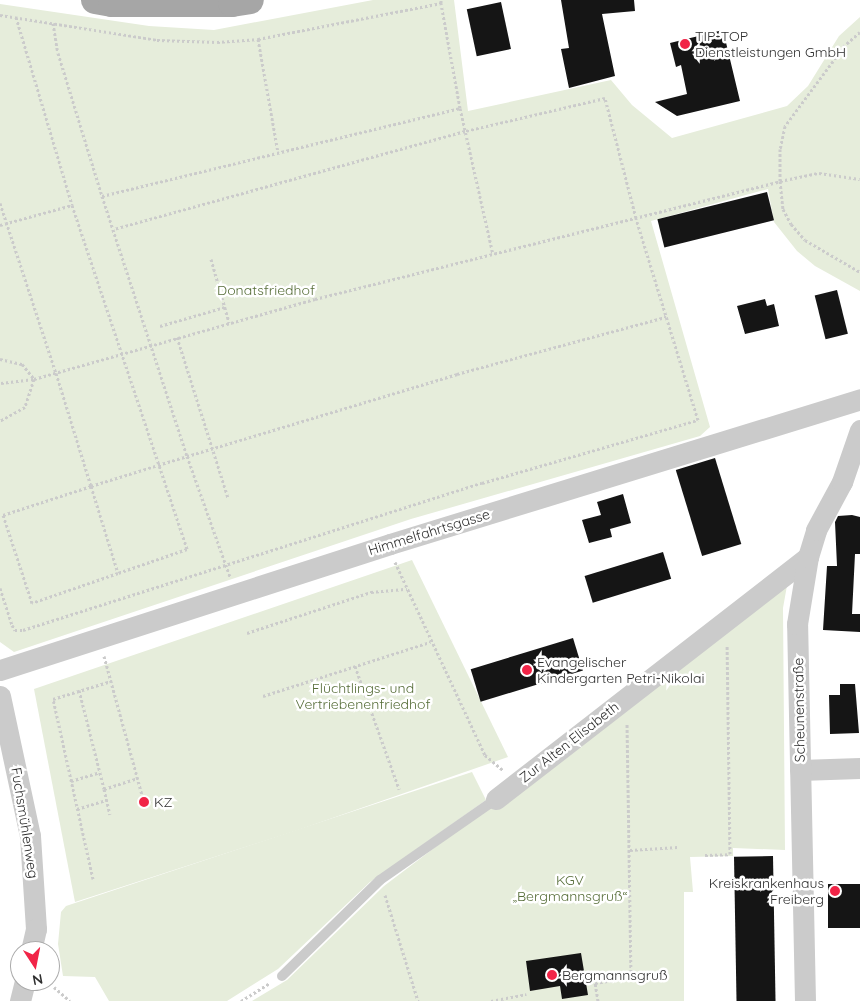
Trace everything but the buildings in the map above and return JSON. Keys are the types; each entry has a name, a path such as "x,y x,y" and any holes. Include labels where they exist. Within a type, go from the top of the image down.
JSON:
{"main road":[{"path":"95,0 112,3 238,1"}],"street":[{"name":"Himmelfahrtsgasse","path":"0,670 390,544 860,399"},
{"name":"Scheunenstraße","path":"805,1001 797,624 808,557 816,530 842,482 860,430"},
{"name":"Zur Alten Elisabeth","path":"496,799 808,557"},
{"name":"Fuchsmühlenweg","path":"0,696 30,836 36,929 33,941"},
{"path":"800,770 860,768"}],"lane":[{"path":"282,976 380,880 496,799"}],"path":[{"path":"441,3 460,108 493,254"},
{"path":"16,17 72,205 123,352 158,465 187,549 32,603 2,515 91,486 158,465 186,456 457,374 666,317"},
{"path":"53,23 58,54 102,196 152,344 186,456 235,594"},
{"path":"860,32 846,45 785,126 780,149 780,181 783,209 805,240 860,272"},
{"path":"258,39 278,152"},
{"path":"0,588 12,625 15,630 23,630 482,484 698,420 636,218 605,98 465,131 113,229"},
{"path":"102,196 460,108"},
{"path":"2,383 34,379 229,322 780,181 819,173 860,179"},
{"path":"0,203 56,373 118,573"},
{"path":"0,225 72,205"},
{"path":"211,259 229,322"},
{"path":"160,326 225,308"},
{"path":"177,337 228,498"},
{"path":"0,358 22,364 34,379"},
{"path":"0,421 25,407 34,379"},
{"path":"390,544 407,590 430,642"},
{"path":"247,633 371,592 407,590"},
{"path":"706,855 730,854 727,620"},
{"path":"99,638 144,802 161,798"},
{"path":"264,696 434,641 485,755 493,762"},
{"path":"355,666 399,789"},
{"path":"93,879 52,699 111,681"},
{"path":"79,690 110,814"},
{"path":"598,1001 595,983 632,977 626,698"},
{"path":"71,781 100,772"},
{"path":"104,789 138,778"},
{"path":"77,809 107,800"},
{"path":"630,850 678,847"},
{"path":"380,880 418,1001"},
{"path":"241,1001 282,976"},
{"path":"58,991 70,1001"},
{"path":"492,1001 526,994"}],"green space":[{"name":"Donatsfriedhof","path":"373,0 454,0 468,111 611,80 632,105 672,138 787,106 808,86 839,36 860,17 860,291 815,266 797,251 774,222 768,189 651,221 710,427 700,436 411,519 14,652 0,642 0,4 149,26 214,30"},
{"name":"Flüchtlings- und Vertriebenenfriedhof","path":"412,560 508,757 298,830 75,902 34,689"},
{"name":"KGV „Bergmannsgruß“","path":"788,580 783,608 785,850 733,848 733,856 690,857 693,892 684,892 684,1001 252,1001 287,980 384,886"},
{"path":"472,772 486,800 370,882 278,969 227,1001 109,1001 95,977 63,976 60,941 58,941 61,912 66,906"}],"place":[{"name":"TIP-TOP Dienstleistungen GmbH","path":"685,44"},
{"name":"Evangelischer Kindergarten Petri-Nikolai","path":"527,670"},
{"name":"KZ","path":"144,802"},
{"name":"Kreiskrankenhaus Freiberg","path":"835,891"},
{"name":"Bergmannsgruß","path":"552,975"}]}
